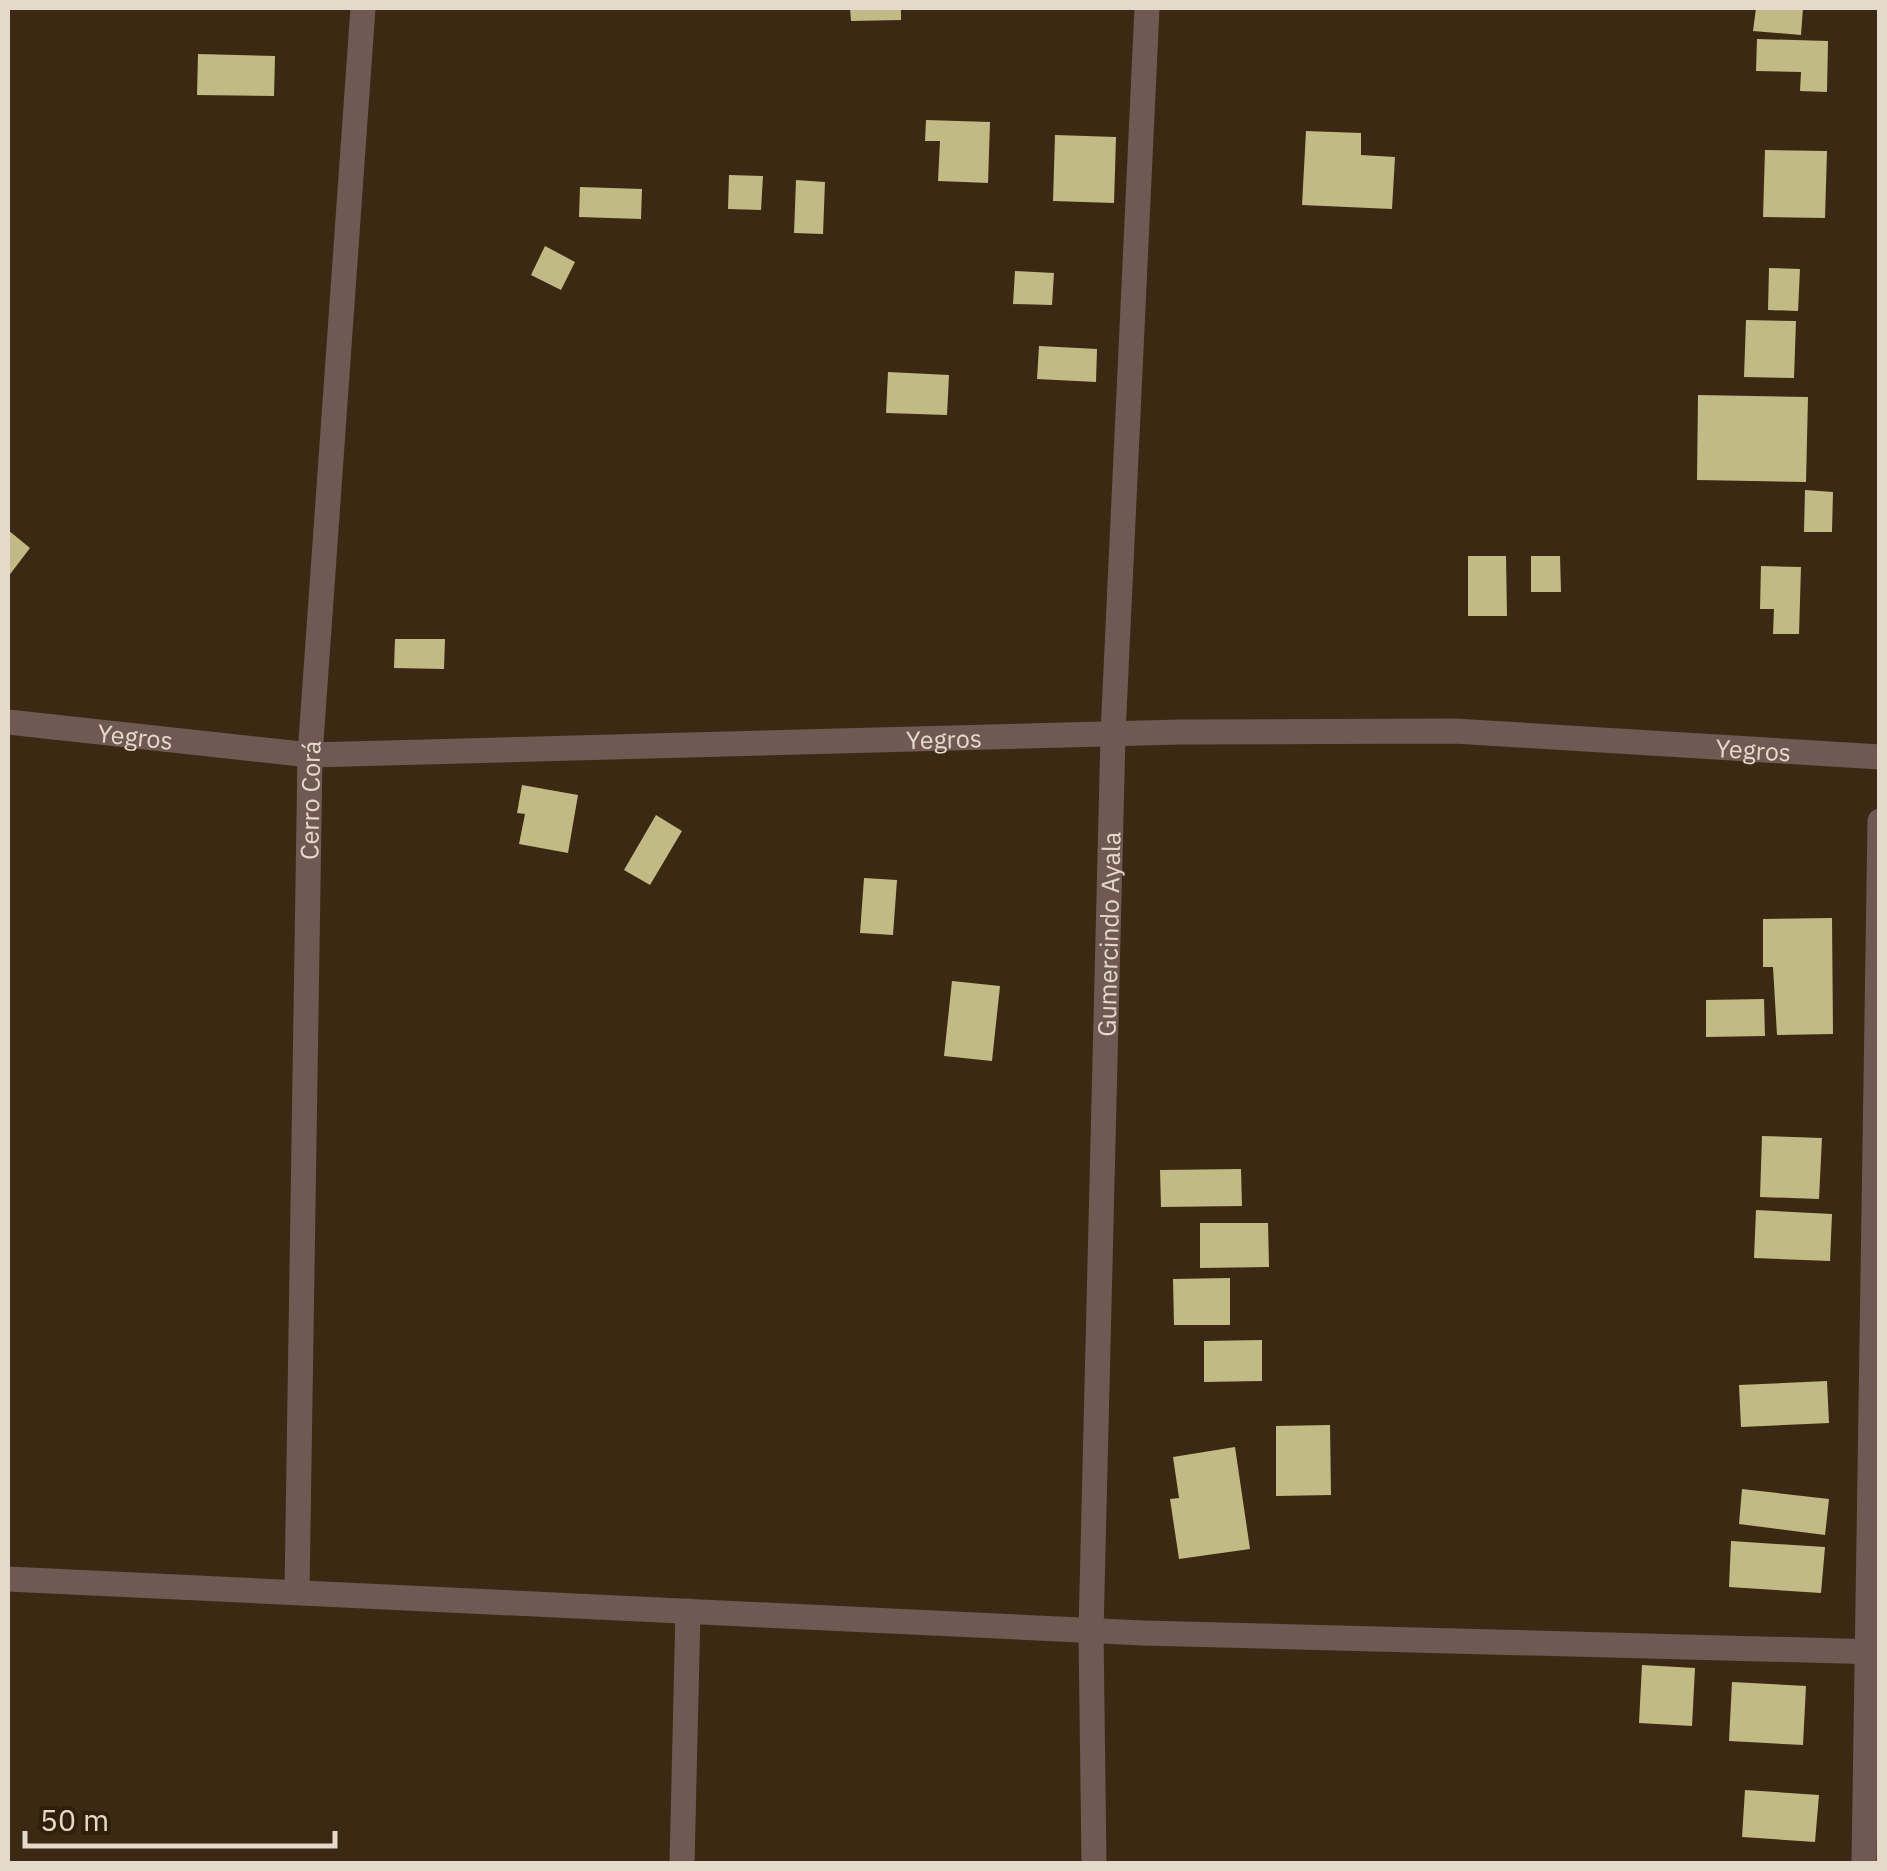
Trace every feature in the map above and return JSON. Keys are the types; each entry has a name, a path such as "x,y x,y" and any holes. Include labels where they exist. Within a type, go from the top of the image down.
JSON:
{"street":[{"name":"Cerro Corá","path":"297,1592 310,755 362,8"},
{"name":"Gumercindo Ayala","path":"1094,1864 1091,1631 1113,734 1148,8"},
{"name":"Yegros","path":"8,722 310,755 1113,734 1454,731 1880,757"},
{"path":"1864,1864 1873,1652 1880,821"},
{"path":"8,1579 1091,1631 1873,1652"},
{"path":"682,1864 688,1612"}],"building":[{"path":"850,8 901,8 901,20 851,21"},
{"path":"1756,8 1803,8 1801,35 1753,31"},
{"path":"1757,39 1828,41 1827,92 1800,91 1801,72 1756,71"},
{"path":"198,54 275,56 274,96 197,95"},
{"path":"926,120 990,122 988,183 938,181 940,141 925,141"},
{"path":"1306,131 1361,133 1361,155 1395,157 1392,209 1302,205"},
{"path":"1055,135 1116,137 1114,203 1053,201"},
{"path":"1765,150 1827,151 1825,218 1763,217"},
{"path":"729,175 763,176 761,210 728,209"},
{"path":"796,180 825,182 823,234 794,233"},
{"path":"580,187 642,189 641,219 579,217"},
{"path":"545,246 575,262 561,290 531,275"},
{"path":"1769,268 1800,269 1798,311 1768,310"},
{"path":"1015,271 1054,273 1052,305 1013,304"},
{"path":"1746,320 1796,321 1794,378 1744,377"},
{"path":"1039,346 1097,349 1096,382 1037,379"},
{"path":"888,372 949,375 947,415 886,413"},
{"path":"1698,395 1808,397 1806,482 1697,480"},
{"path":"1805,490 1833,492 1832,532 1804,532"},
{"path":"8,530 30,548 8,577"},
{"path":"1468,556 1506,556 1507,616 1468,616"},
{"path":"1531,556 1560,556 1561,592 1531,592"},
{"path":"1761,566 1801,567 1799,634 1773,634 1774,609 1760,609"},
{"path":"395,639 445,639 444,669 394,668"},
{"path":"522,785 578,795 568,853 519,844 525,814 517,813"},
{"path":"656,815 682,831 650,885 624,870"},
{"path":"864,878 897,880 893,935 860,933"},
{"path":"1832,918 1833,1034 1777,1035 1773,967 1763,967 1763,919"},
{"path":"952,981 1000,986 992,1061 944,1056"},
{"path":"1764,999 1765,1036 1706,1037 1706,1000"},
{"path":"1762,1136 1822,1138 1819,1199 1760,1197"},
{"path":"1241,1169 1242,1206 1161,1207 1160,1170"},
{"path":"1756,1210 1832,1214 1830,1261 1754,1258"},
{"path":"1200,1223 1268,1223 1269,1267 1200,1268"},
{"path":"1230,1278 1230,1325 1174,1325 1173,1279"},
{"path":"1262,1340 1262,1381 1204,1382 1204,1341"},
{"path":"1827,1381 1829,1423 1741,1427 1739,1385"},
{"path":"1330,1425 1331,1495 1276,1496 1276,1426"},
{"path":"1235,1447 1250,1549 1179,1559 1170,1499 1179,1498 1173,1457"},
{"path":"1742,1489 1829,1499 1825,1535 1739,1524"},
{"path":"1731,1541 1825,1547 1821,1593 1729,1587"},
{"path":"1642,1665 1695,1668 1692,1726 1639,1723"},
{"path":"1732,1682 1806,1686 1803,1745 1729,1741"},
{"path":"1745,1790 1819,1795 1815,1842 1742,1837"}]}
